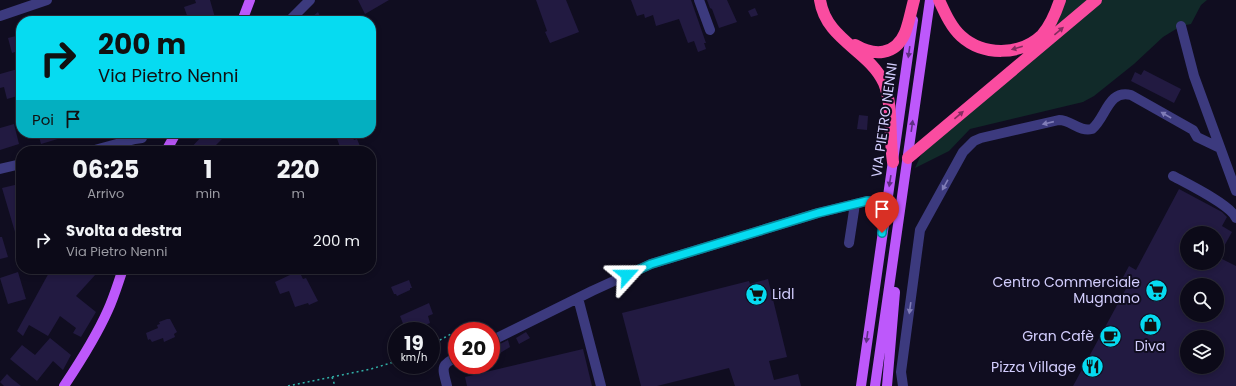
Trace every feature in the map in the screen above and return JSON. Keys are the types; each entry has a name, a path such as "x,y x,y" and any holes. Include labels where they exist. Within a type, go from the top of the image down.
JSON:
{"highway":[{"path":"820,0 821,9 828,24 875,69 884,83 890,107 890,144 892,162"},
{"path":"837,34 874,53 890,50 900,41 905,33 915,0"},
{"path":"939,0 951,25 971,44 988,51 1007,51 1027,46 1042,35 1055,14 1060,0"},
{"path":"908,158 1096,0"}],"main road":[{"path":"244,16 250,0"},
{"name":"VIA PIETRO NENNI","path":"861,386 915,0"},
{"name":"VIA PIETRO NENNI","path":"875,386 930,0"},
{"path":"887,386 897,274 895,244"},
{"path":"64,386 99,328 108,310 122,274"}],"street":[{"path":"293,16 310,0"},
{"path":"699,0 710,30"},
{"path":"0,16 42,1"},
{"path":"1181,26 1194,76 1236,191"},
{"path":"903,386 901,372 920,230 963,152 974,141 981,138 1059,120 1064,120 1082,130 1092,129 1099,123 1114,98 1124,94 1131,96 1193,130 1197,137 1220,148"},
{"path":"109,146 142,138"},
{"path":"0,169 16,165"},
{"path":"1173,176 1227,206 1235,214 1236,218"},
{"path":"500,337 651,264 818,213 867,201 886,203"},
{"path":"849,243 855,204"},
{"path":"578,298 602,386"},
{"path":"447,386 443,371 444,366 448,361"}],"path":[{"path":"288,386 371,370 388,364"},
{"path":"332,377 335,386"}],"green space":[{"path":"1063,0 1207,0 1201,5 1191,24 1181,26 1163,37 1134,64 1094,96 1083,102 970,129 949,151 915,168 921,155 931,144 1048,33"}],"building":[{"path":"195,0 210,0 215,16 187,16 184,7 196,3"},
{"path":"358,0 389,0 365,14"},
{"path":"536,0 566,0 579,32 550,43 545,32 547,31"},
{"path":"631,0 691,0 706,43 704,43 706,49 698,52 694,41 688,43 679,19 656,26 653,15 645,18 644,14 637,16"},
{"path":"707,0 727,0 737,22 719,28"},
{"path":"755,8 758,15 751,17 748,11"},
{"path":"318,12 320,16 313,16"},
{"path":"16,36 16,52 12,53 8,38"},
{"path":"16,69 16,96 7,99 4,87 0,88 0,74"},
{"path":"1144,70 1181,89 1174,103 1131,81 1135,72 1141,75"},
{"path":"859,115 868,116 867,130 857,129"},
{"path":"14,124 16,138 18,138 19,144 0,150 0,128"},
{"path":"39,138 61,138 41,144"},
{"path":"200,138 223,138 215,146 193,146"},
{"path":"337,138 357,139 360,146 342,146 340,146"},
{"path":"16,185 15,232 2,188"},
{"name":"Centro Commerciale Mugnano","path":"1179,189 1222,212 1227,217 1222,226 1180,226 1180,270 1224,270 1224,260 1236,266 1236,386 1073,386 1128,285 1121,281 1129,266 1136,270"},
{"name":"Centro Commerciale Mugnano","path":"1224,227 1232,232 1224,246"},
{"path":"0,237 2,237 8,257 0,259"},
{"path":"16,273 19,274 26,299 8,304 0,278"},
{"path":"48,274 96,274 76,296 96,312 81,337 73,333 76,328 60,316 48,336 29,325 23,336 17,331"},
{"path":"292,274 300,274 303,279 306,278 318,301 309,305 308,303 295,307 289,291 280,294 275,282"},
{"path":"768,279 787,357 769,361 774,380 798,374 801,386 735,386 729,368 657,386 641,386 622,313 749,281 750,284"},
{"path":"409,280 412,288 410,288 410,290 397,296 394,294 391,287"},
{"path":"429,303 433,314 428,316 430,322 402,322 400,316"},
{"path":"170,319 177,332 174,334 175,337 164,342 163,338 152,342 150,339 148,340 146,333 158,328 157,325 160,324 159,322"},
{"path":"526,332 530,338 519,344 516,338"},
{"path":"50,338 71,355 63,370 53,361 37,381 10,359 22,345 35,355"},
{"path":"508,340 510,347 500,353 500,344"},
{"path":"583,349 592,386 467,386 465,377 478,374 500,374 500,369"},
{"path":"7,374 21,386 4,386 0,382"}],"place":[{"name":"Centro Commerciale Mugnano","path":"1156,290"},
{"name":"Lidl","path":"757,294"},
{"name":"Diva","path":"1150,324"},
{"name":"Gran Cafè","path":"1110,336"},
{"name":"Pizza Village","path":"1092,367"}],"route":[{"path":"627,275 651,264 803,217 867,201 886,203 882,233"}]}
